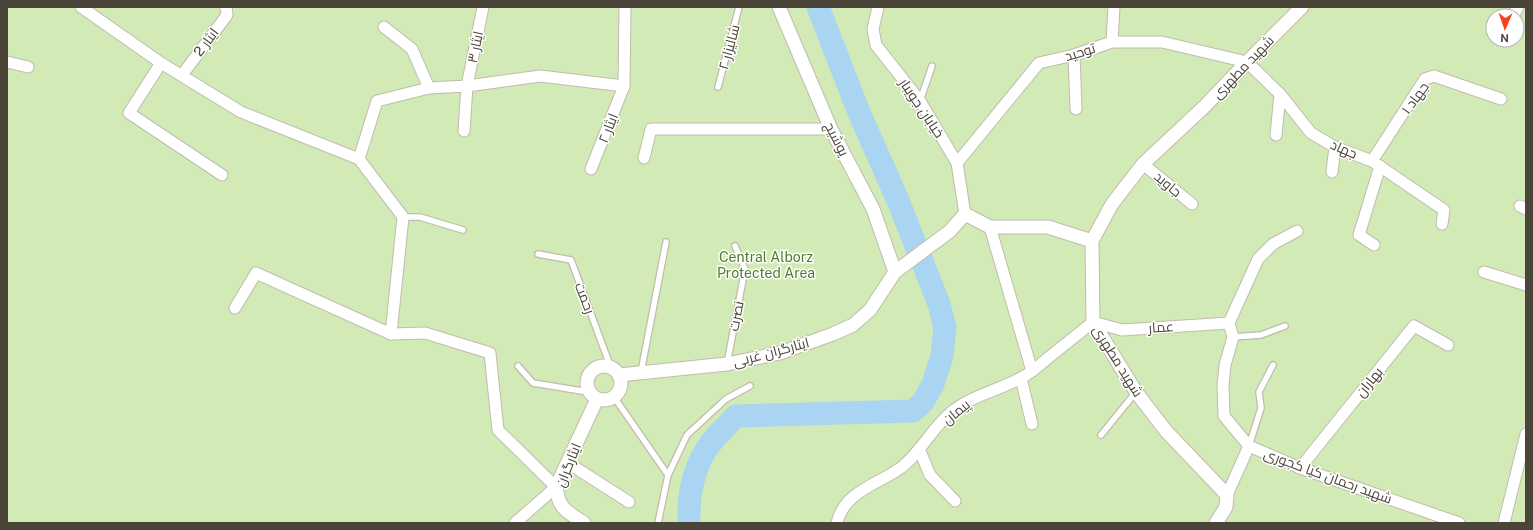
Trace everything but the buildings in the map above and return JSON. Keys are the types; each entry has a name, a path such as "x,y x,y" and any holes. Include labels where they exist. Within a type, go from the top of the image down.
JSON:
{"street":[{"path":"81,7 162,63 241,112 359,159 403,218 391,334"},
{"name":"ایثار 2","path":"182,75 227,15 226,7"},
{"name":"ایثار ۳","path":"464,131 467,86 484,7"},
{"path":"359,159 377,101 429,88 467,86 540,76 624,86 625,7"},
{"name":"یوشیج","path":"779,7 831,129 873,209 897,269"},
{"name":"خیابان جویبار","path":"878,7 874,29 876,45 920,101 958,163 966,214"},
{"path":"1112,42 1114,7"},
{"name":"شهید مطهری","path":"1227,495 1166,431 1136,392 1093,322 1092,241 1112,204 1143,164 1205,106 1302,7"},
{"path":"384,27 412,49 429,88"},
{"name":"توحید","path":"958,163 1039,64 1074,55 1112,42 1162,42 1247,62"},
{"path":"1074,55 1076,109"},
{"path":"7,62 28,68"},
{"name":"جهاد","path":"1247,62 1280,94 1311,133 1335,147 1376,164 1444,210 1442,224"},
{"path":"162,63 129,113 222,175"},
{"name":"جهاد ۱","path":"1374,245 1359,235 1376,164 1425,79 1434,76 1501,99"},
{"name":"ایثار ۲","path":"591,169 624,86"},
{"path":"1276,135 1280,94"},
{"path":"644,158 651,129 831,129"},
{"path":"1332,172 1335,147"},
{"name":"جاوید","path":"1143,164 1192,204"},
{"path":"897,269 950,231 966,214 990,227 1048,228 1092,241"},
{"path":"990,227 1032,371"},
{"path":"1249,446 1224,416 1223,385 1225,365 1233,337 1229,323 1258,259 1273,244 1297,231"},
{"name":"ایثارگران غربی","path":"615,371 641,372 727,364 780,353 833,334 853,325 870,310 897,269"},
{"path":"1484,272 1526,285"},
{"path":"235,308 256,273 391,334 425,333 490,353 498,430 556,487 515,523"},
{"name":"پیمان","path":"837,523 839,515 846,503 861,491 900,469 948,415 976,396 1021,378 1032,371 1093,322"},
{"name":"عمار","path":"1093,322 1122,330 1229,323"},
{"name":"بهاران","path":"1300,468 1414,326 1448,344"},
{"path":"603,366 615,371 621,381 621,387 614,397 609,400 593,396 586,381 591,371 603,366"},
{"path":"1021,378 1032,424"},
{"name":"ایثارگران","path":"584,523 568,512 558,501 556,487 568,463 593,396"},
{"path":"1504,523 1526,434"},
{"name":"شهید رحمان کیا کجوری","path":"1227,495 1249,446 1300,468 1459,523"},
{"path":"919,449 930,475 955,501"},
{"path":"568,463 629,502"},
{"path":"1216,523 1226,507 1227,495"}],"lane":[{"name":"شالیزار ۲","path":"718,87 739,7"},
{"path":"920,101 932,66"},
{"path":"403,218 420,217 463,230"},
{"path":"641,372 666,242"},
{"name":"نصرت","path":"727,364 745,269 735,246"},
{"name":"رحمت","path":"538,254 571,260 615,371"},
{"path":"1233,337 1261,335 1285,326"},
{"path":"1249,446 1261,408 1259,392 1273,365"},
{"path":"518,366 533,383 593,396"},
{"path":"658,523 668,475 687,436 726,399 750,386"},
{"path":"1101,435 1136,392"},
{"path":"614,397 668,475"}],"green space":[{"name":"Central Alborz Protected Area","path":"7,7 1526,7 1526,523 7,523"}],"waterway":[{"path":"689,523 689,502 699,462 710,444 736,416 913,411 923,402 933,384 942,356 945,328 939,304 899,203 858,110 818,7"}]}
